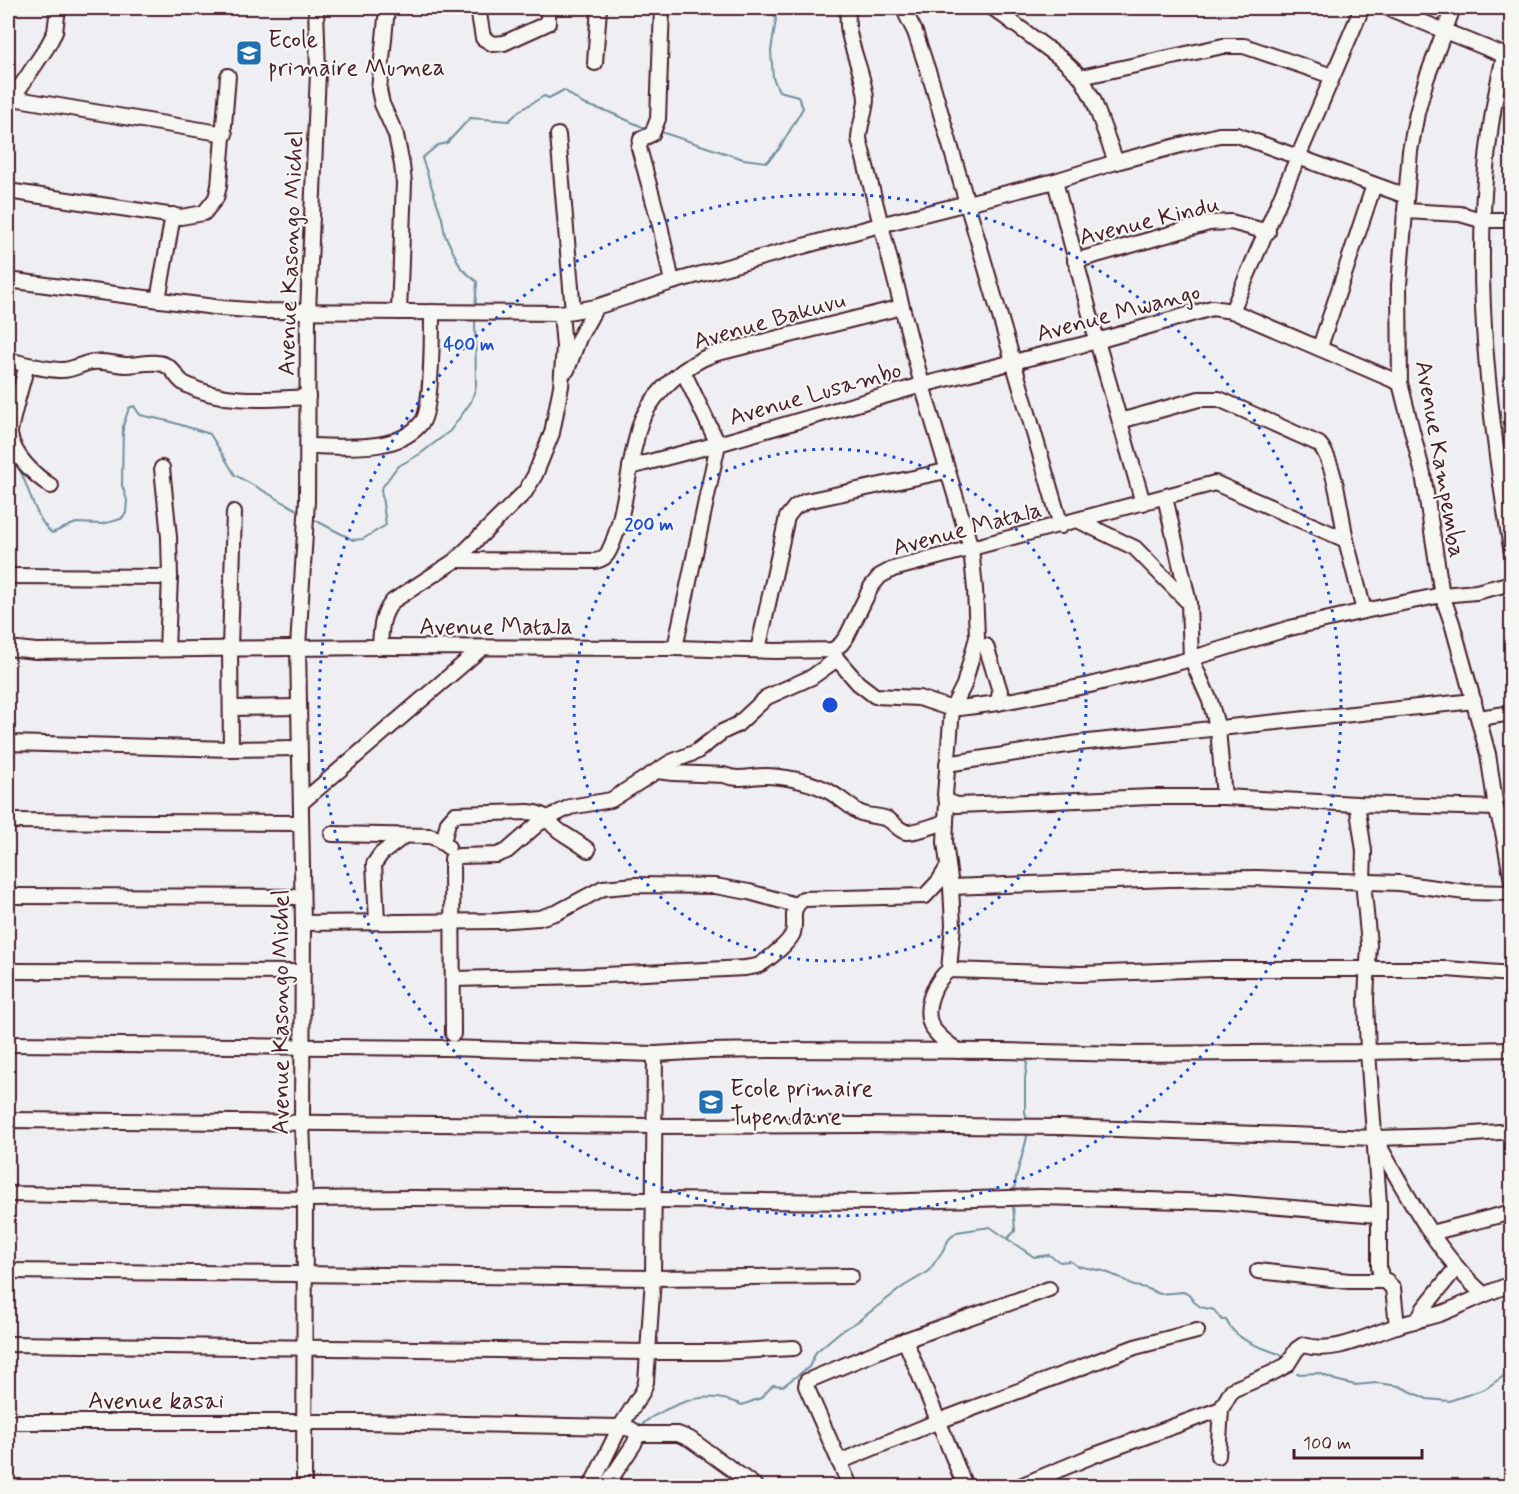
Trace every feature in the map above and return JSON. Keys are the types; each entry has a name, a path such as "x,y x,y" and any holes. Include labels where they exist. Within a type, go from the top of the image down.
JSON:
{"street":[{"path":"58,8 55,32 10,102 225,134"},
{"name":"Avenue Kasongo Michel","path":"304,1486 305,1199 302,1123 303,923 298,647 307,501 308,312 318,72 316,8"},
{"path":"387,8 379,90 382,104 396,135 404,183 399,312"},
{"path":"478,8 483,38 493,44 504,44 549,23 548,8"},
{"path":"595,63 599,8"},
{"path":"662,8 658,119 652,134 641,139 639,148 660,225 672,282"},
{"path":"849,8 849,31 866,101 860,124 859,140 922,385 970,548 977,637 964,685 952,709 945,795 947,801 947,868 951,887 953,925 951,955 949,970 936,985 932,995 928,1016 931,1026 958,1051"},
{"path":"903,8 915,32 932,83 1060,526"},
{"path":"993,8 1063,60 1081,77 1093,99 1116,162"},
{"path":"1232,311 1268,232 1362,8"},
{"path":"1388,8 1508,57 1494,99 1481,220 1483,327 1496,461 1512,554"},
{"name":"Avenue Kampemba","path":"1453,8 1426,80 1410,151 1400,285 1400,384 1423,474 1442,595 1479,718 1488,754 1496,808 1507,831 1512,881"},
{"path":"1081,77 1223,46 1244,46 1332,76"},
{"path":"8,191 181,217 204,213 216,198 225,134 228,76"},
{"path":"380,647 381,624 386,609 399,597 456,560 525,492 535,475 552,433 561,386 567,312 558,135"},
{"path":"8,280 222,308 308,312 567,312 596,307 672,282 880,225 1055,181 1116,162 1219,135 1237,135 1406,196"},
{"path":"1055,181 1143,503"},
{"path":"1320,347 1374,185"},
{"path":"1405,211 1460,214 1481,220 1512,220"},
{"path":"158,300 172,215"},
{"name":"Avenue Kindu","path":"1075,261 1209,223 1231,222 1268,232"},
{"path":"561,386 579,338 596,307"},
{"name":"Avenue Bakuvu","path":"456,560 595,561 603,559 609,553 618,524 641,420 650,404 683,371 698,360 714,354 902,307"},
{"name":"Avenue Mwango","path":"1012,364 1212,308 1232,311 1320,347 1400,384"},
{"path":"308,446 384,444 405,437 423,421 430,386 432,312"},
{"path":"8,360 62,370 74,369 92,362 129,365 158,363 165,364 183,384 218,396 308,397"},
{"name":"Avenue Lusambo","path":"630,467 922,385 1012,364"},
{"path":"27,365 10,433 20,457 51,486"},
{"path":"675,648 718,444 683,371"},
{"path":"1120,421 1199,399 1219,399 1319,444 1327,453 1364,611"},
{"path":"162,468 169,537 167,649"},
{"path":"758,650 788,517 795,507 806,501 946,471"},
{"name":"Avenue Matala","path":"8,648 36,651 298,647 675,648 835,654 847,636 871,587 880,576 893,569 1215,483 1346,540"},
{"path":"1165,497 1189,603 1191,658 1210,701 1218,729 1224,798"},
{"path":"231,749 230,648 234,512"},
{"path":"1079,521 1135,548 1189,603"},
{"path":"8,576 170,577"},
{"path":"452,859 459,856 497,855 519,842 538,824 570,807 611,800 657,771 696,752 722,732 737,725 767,697 802,682 835,654 858,683 875,696 919,698 952,709 998,703 1090,685 1290,628 1442,595 1476,592 1512,583"},
{"path":"986,646 1000,691 998,703"},
{"path":"301,803 482,648"},
{"path":"947,764 1079,743 1474,701"},
{"path":"231,708 299,706"},
{"path":"1479,718 1512,713"},
{"path":"8,742 231,749 299,748"},
{"path":"657,771 724,775 731,778 788,777 823,788 857,812 884,818 893,822 899,830 909,832 946,822"},
{"path":"947,801 957,805 1152,797 1496,808"},
{"path":"1358,804 1364,851 1363,881 1369,945 1366,998 1379,1203 1379,1267 1382,1276 1392,1288 1397,1326"},
{"path":"443,843 448,822 455,814 529,812 539,813 548,818 563,834 588,850"},
{"path":"8,821 301,823"},
{"path":"332,834 430,836 450,849 454,979 453,1034"},
{"path":"377,921 375,864 381,854 404,836"},
{"path":"454,979 595,976 745,968 759,965 786,944 793,933 793,912 796,905 803,899 925,896 947,868"},
{"path":"951,887 1227,878 1363,881 1399,883 1465,892 1512,893"},
{"path":"303,923 498,921 539,918 558,912 603,888 636,885 715,886 749,892 796,905"},
{"path":"8,896 302,897"},
{"path":"951,955 987,972"},
{"path":"949,970 1081,974 1212,969 1367,971 1447,969 1512,974"},
{"path":"8,972 303,972"},
{"path":"8,1044 445,1048 655,1054 708,1051 1126,1053 1512,1049"},
{"path":"591,1486 630,1430 646,1382 653,1278 655,1054"},
{"path":"8,1120 1061,1127 1375,1138 1512,1131"},
{"path":"1375,1138 1420,1220 1456,1268 1483,1294"},
{"path":"8,1194 305,1199 414,1197 876,1202 1041,1197 1218,1202 1378,1215"},
{"path":"1431,1233 1512,1212"},
{"path":"1417,1321 1424,1308 1456,1268"},
{"path":"8,1271 653,1278 851,1276"},
{"path":"1258,1271 1349,1281 1387,1281"},
{"path":"1218,1456 1221,1409 1232,1390 1287,1365 1297,1349 1303,1345 1325,1349 1363,1339 1443,1312 1512,1284"},
{"path":"850,1486 806,1386 807,1381 905,1340 1048,1289"},
{"path":"839,1462 939,1421 1134,1347 1197,1331"},
{"path":"905,1340 965,1486"},
{"path":"8,1344 648,1352 718,1352 794,1348"},
{"path":"1020,1486 1092,1456 1221,1409"},
{"name":"Avenue kasai","path":"8,1422 304,1422 630,1430 678,1434 690,1439 755,1486"},
{"path":"606,1486 634,1444 630,1430"}],"waterway":[{"path":"658,131 743,159 767,162 779,149 803,108 798,96 779,91 773,78 771,51 776,19 773,13 765,8"},
{"path":"475,309 477,282 461,268 445,235 442,218 422,158 438,145 447,143 470,118 509,121 519,111 544,96 549,98 564,90 583,104 609,112 647,129"},
{"path":"311,518 353,540 363,539 386,525 381,489 397,467 420,454 450,431 471,402 476,387 475,317"},
{"path":"8,460 16,463 21,471 36,510 52,533 76,523 102,524 121,519 126,513 127,500 122,485 123,426 129,408 134,406 140,415 210,434 235,475 301,512"},
{"path":"1028,1057 1025,1078 1025,1112 1028,1123"},
{"path":"1014,1193 1028,1131"},
{"path":"1008,1238 1015,1231 1013,1204"},
{"path":"639,1429 645,1422 665,1410 694,1399 722,1398 742,1405 761,1398 773,1385 783,1386 809,1367 816,1352 841,1331 857,1322 904,1286 928,1272 949,1239 957,1232 990,1227 1034,1257 1049,1255 1060,1262 1070,1261 1077,1266 1103,1271 1134,1286 1160,1294 1183,1292 1190,1295 1201,1307 1214,1310 1244,1339 1285,1358"},
{"path":"1297,1374 1319,1373 1355,1385 1377,1383 1399,1386 1427,1399 1449,1401 1485,1389 1512,1370"}],"place":[{"name":"Ecole primaire Mumea","path":"249,53"},
{"name":"Ecole primaire Tupendane","path":"711,1102"}]}
